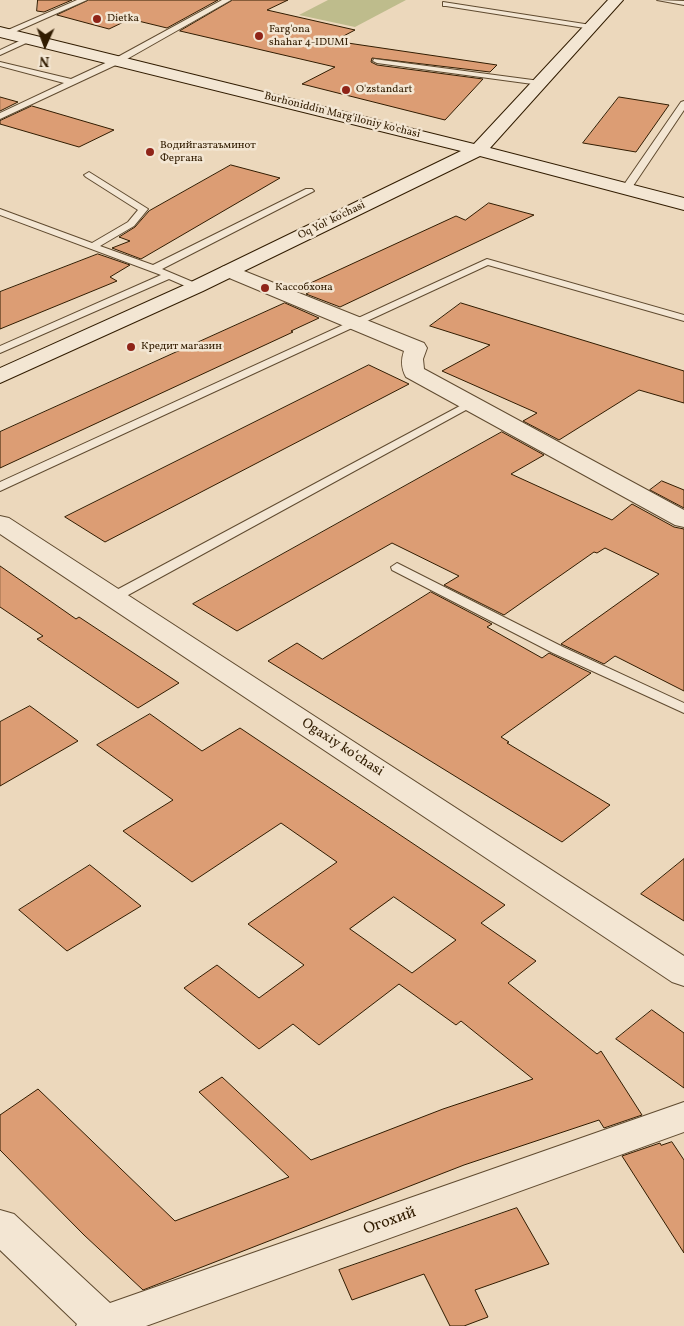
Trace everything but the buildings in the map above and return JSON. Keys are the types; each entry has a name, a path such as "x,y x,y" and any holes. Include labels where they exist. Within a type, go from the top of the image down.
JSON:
{"street":[{"name":"Oq Yol' ko'chasi","path":"0,376 196,287 478,150 616,0"},
{"name":"Burhoniddin Marg'iloniy ko'chasi","path":"2,32 478,150 684,204"},
{"path":"229,271 416,348 412,359 414,372 684,520"},
{"name":"Ogaxiy koʻchasi","path":"0,523 684,973"},
{"name":"Огохий","path":"103,1325 684,1117"},
{"path":"0,1226 103,1325"}],"lane":[{"path":"2,32 83,0"},
{"path":"0,116 117,61 227,0"},
{"path":"661,0 684,3"},
{"path":"446,4 591,27"},
{"path":"0,53 31,39"},
{"path":"377,61 540,83"},
{"path":"0,64 72,82"},
{"path":"626,189 684,104"},
{"path":"89,174 143,209 131,224 91,247"},
{"path":"154,269 309,191"},
{"path":"0,212 170,275 196,287"},
{"path":"0,487 487,262 684,318"},
{"path":"0,350 170,275"},
{"path":"114,597 472,403"},
{"path":"397,567 558,650 684,708"}],"shaded area":[{"path":"328,0 406,0 355,27 299,15"}],"place":[{"name":"Dietka","path":"97,19"},
{"name":"Farg'ona shahar 4-IDUMI","path":"259,36"},
{"name":"O'zstandart","path":"346,90"},
{"name":"Водийгазтаъминот Фергана","path":"150,152"},
{"name":"Кассобхона","path":"265,288"},
{"name":"Кредит магазин","path":"131,347"}]}
